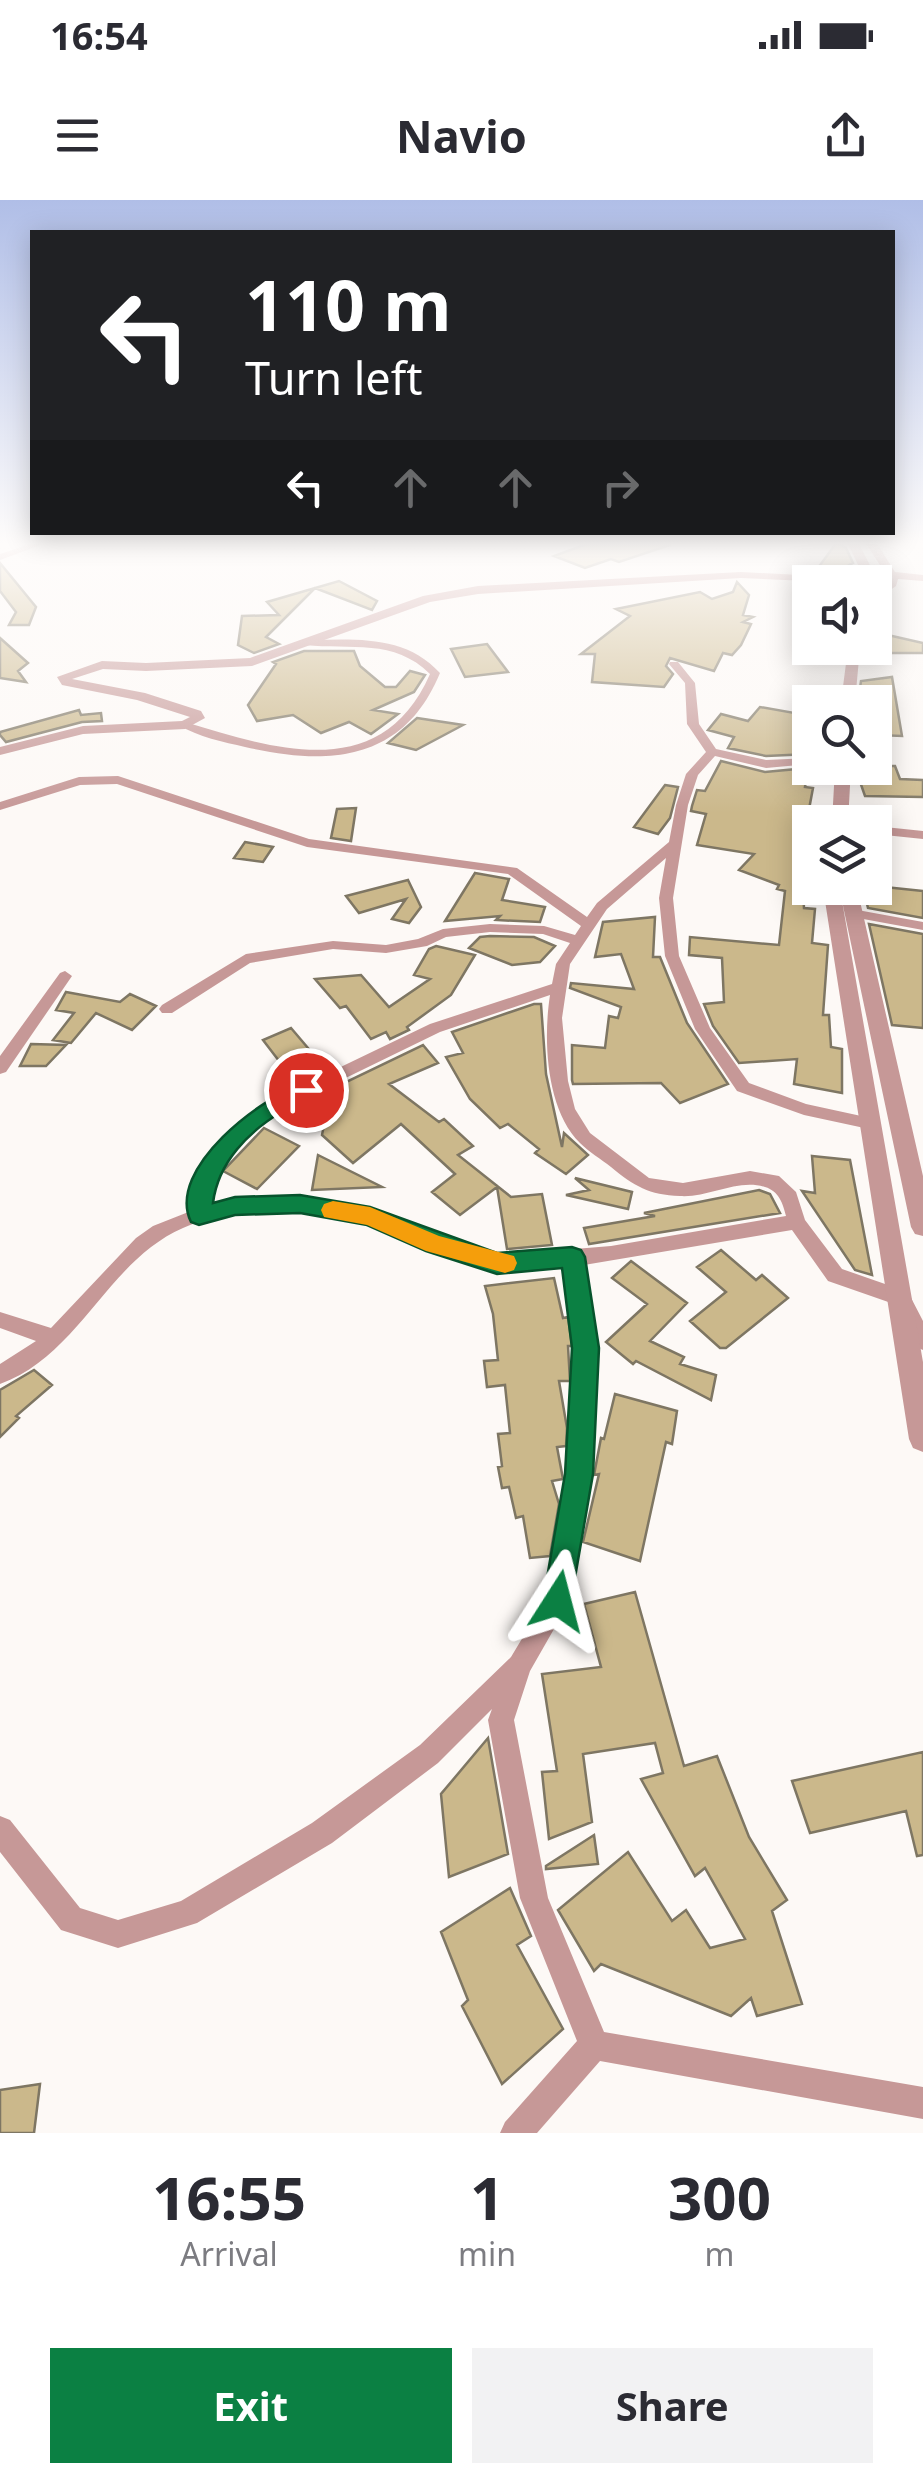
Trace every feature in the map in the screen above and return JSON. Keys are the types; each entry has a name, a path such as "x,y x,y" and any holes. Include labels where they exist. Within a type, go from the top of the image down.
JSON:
{"street":[{"path":"0,751 83,730 185,724 198,718 196,714 140,696 67,682 64,676 102,665 146,668 252,662 338,632"},
{"path":"185,724 220,738 267,748 332,753 363,746 401,726 421,705 435,673 424,658 407,650 374,643 309,643"},
{"path":"674,664 690,682 693,724 712,752 766,764 792,762"},
{"path":"712,752 692,774 682,804 666,898 672,956 704,1029 743,1088 804,1110 868,1124"},
{"path":"0,806 80,781 118,780 307,843 512,870 590,924"},
{"path":"892,832 923,835"},
{"path":"676,843 602,906 563,964 554,1018 567,1110 584,1137 644,1184 683,1190 750,1178 773,1180 790,1197 796,1222 836,1275 901,1298 923,1340"},
{"path":"835,905 923,1439"},
{"path":"851,905 922,1217"},
{"path":"852,913 923,926"},
{"path":"167,1009 246,959 332,945 386,950 422,943 443,933 490,928 544,930 579,940"},
{"path":"0,1068 65,976"},
{"path":"199,1216 204,1180 226,1145 274,1106 436,1028 559,987"},
{"path":"0,1374 54,1338 142,1244 175,1223 235,1206 300,1204 370,1217 434,1244 497,1264 572,1257 796,1222"},
{"path":"572,1257 586,1348 579,1474 558,1601 520,1665 500,1720 534,1898 594,2045"},
{"path":"0,1320 54,1338"},
{"path":"0,1830 71,1920 118,1934 186,1913 322,1832 414,1765 520,1665"},
{"path":"594,2045 923,2103"},
{"path":"516,2133 594,2045"}],"building":[{"path":"240,632 271,632 266,637 279,644 254,653 238,645"},
{"path":"609,632 747,632 732,655 723,653 714,671 670,658 666,666 673,674 664,687 592,682 595,654 581,654"},
{"path":"892,636 923,643 923,653 892,653"},
{"path":"0,638 28,663 18,671 26,682 0,678"},
{"path":"487,644 508,672 465,677 451,649"},
{"path":"304,651 354,651 360,666 385,687 396,687 410,671 425,675 414,692 373,710 398,714 371,734 349,722 321,733 293,715 257,721 248,705 276,664 273,662"},
{"path":"892,677 902,736 892,736 892,685 860,685 861,681"},
{"path":"760,707 792,713 792,755 766,756 728,748 734,737 708,730 721,714 748,721"},
{"path":"79,710 81,715 101,713 102,721 82,722 6,742 0,735 0,732"},
{"path":"417,718 463,725 416,750 388,743"},
{"path":"721,761 765,772 792,769 792,785 813,788 810,805 792,805 792,905 815,909 812,943 828,945 823,1015 829,1015 831,1047 842,1049 842,1093 794,1084 797,1059 739,1063 713,1026 704,1004 724,1002 722,958 689,955 690,937 779,945 785,891 739,870 754,854 697,845 706,814 691,811 697,790 705,791"},
{"path":"892,766 900,779 923,780 923,797 865,796 861,785 892,785"},
{"path":"665,785 678,787 670,818 658,834 634,827"},
{"path":"356,808 351,841 331,838 337,809"},
{"path":"245,842 273,847 263,862 234,858"},
{"path":"475,873 509,879 502,900 545,907 540,922 496,920 500,916 445,921"},
{"path":"408,880 421,907 409,923 392,919 406,899 359,913 346,896"},
{"path":"892,888 923,891 923,918 867,905 892,905"},
{"path":"655,917 653,957 660,957 687,1023 728,1084 680,1103 661,1083 573,1084 572,1080 572,1045 605,1048 609,1016 618,1018 621,1007 570,988 571,983 634,989 621,954 595,957 603,922"},
{"path":"869,924 923,934 923,1028 892,1025"},
{"path":"480,937 534,937 555,946 540,962 512,965 469,948"},
{"path":"436,946 475,955 451,995 407,1027 409,1030 390,1039 386,1032 371,1039 346,1006 340,1008 315,979 361,975 389,1007 430,979 414,975 429,949"},
{"path":"66,992 120,1002 130,994 156,1006 132,1030 96,1013 71,1043 53,1040 74,1013 56,1010"},
{"path":"541,1004 546,1074 562,1147 564,1133 588,1155 566,1174 535,1153 539,1149 508,1124 500,1128 470,1099 446,1057 463,1053 452,1032"},
{"path":"291,1028 319,1061 289,1074 263,1040"},
{"path":"31,1044 66,1045 46,1066 20,1066"},
{"path":"423,1045 438,1063 389,1084 439,1122 444,1119 473,1146 458,1155 511,1197 542,1194 552,1245 507,1249 497,1187 460,1215 432,1192 455,1174 401,1124 353,1163 322,1135 325,1120 315,1129 292,1108"},
{"path":"264,1128 299,1146 257,1189 223,1171"},
{"path":"318,1155 382,1187 312,1190"},
{"path":"812,1156 850,1160 872,1275 855,1270 802,1191 815,1193"},
{"path":"575,1178 632,1192 628,1209 566,1195 589,1190"},
{"path":"759,1190 770,1194 780,1213 589,1244 584,1228 655,1216 644,1213"},
{"path":"721,1250 756,1280 762,1275 788,1298 726,1348 720,1348 690,1321 726,1292 697,1267"},
{"path":"631,1261 687,1303 650,1341 684,1357 680,1364 716,1375 711,1400 636,1361 633,1364 606,1342 647,1304 612,1278"},
{"path":"554,1278 563,1318 568,1317 572,1346 568,1346 570,1381 559,1381 566,1446 557,1447 563,1479 552,1481 559,1504 550,1556 530,1558 523,1516 516,1518 509,1487 502,1488 498,1467 502,1466 498,1434 510,1433 505,1385 487,1387 484,1361 498,1360 493,1314 485,1286"},
{"path":"34,1370 52,1385 16,1416 19,1418 0,1437 0,1390"},
{"path":"615,1394 677,1411 672,1444 666,1442 640,1561 583,1542 599,1474 594,1475 601,1438 604,1439"},
{"path":"635,1592 684,1766 717,1756 749,1837 787,1900 772,1911 802,2004 757,2016 751,1998 731,2016 601,1964 594,1971 558,1910 628,1852 672,1921 686,1910 710,1948 745,1939 705,1868 695,1876 641,1779 663,1773 655,1743 583,1754 592,1822 549,1839 542,1772 557,1771 542,1674 601,1667 584,1604"},
{"path":"488,1738 508,1854 449,1877 441,1794"},
{"path":"923,1752 923,1855 917,1856 906,1811 810,1833 792,1781"},
{"path":"594,1835 598,1864 546,1869 546,1866"},
{"path":"510,1888 531,1936 517,1945 563,2029 502,2084 462,2006 468,2000 441,1932"},
{"path":"40,2084 34,2133 0,2133 0,2090"}],"slow traffic":[{"path":"333,1210 370,1217 434,1244 497,1264 505,1263"}],"route":[{"path":"306,1090 274,1106 226,1145 204,1180 199,1216 235,1206 300,1204 370,1217 434,1244 497,1264 572,1257 586,1348 579,1474 558,1601"}]}
